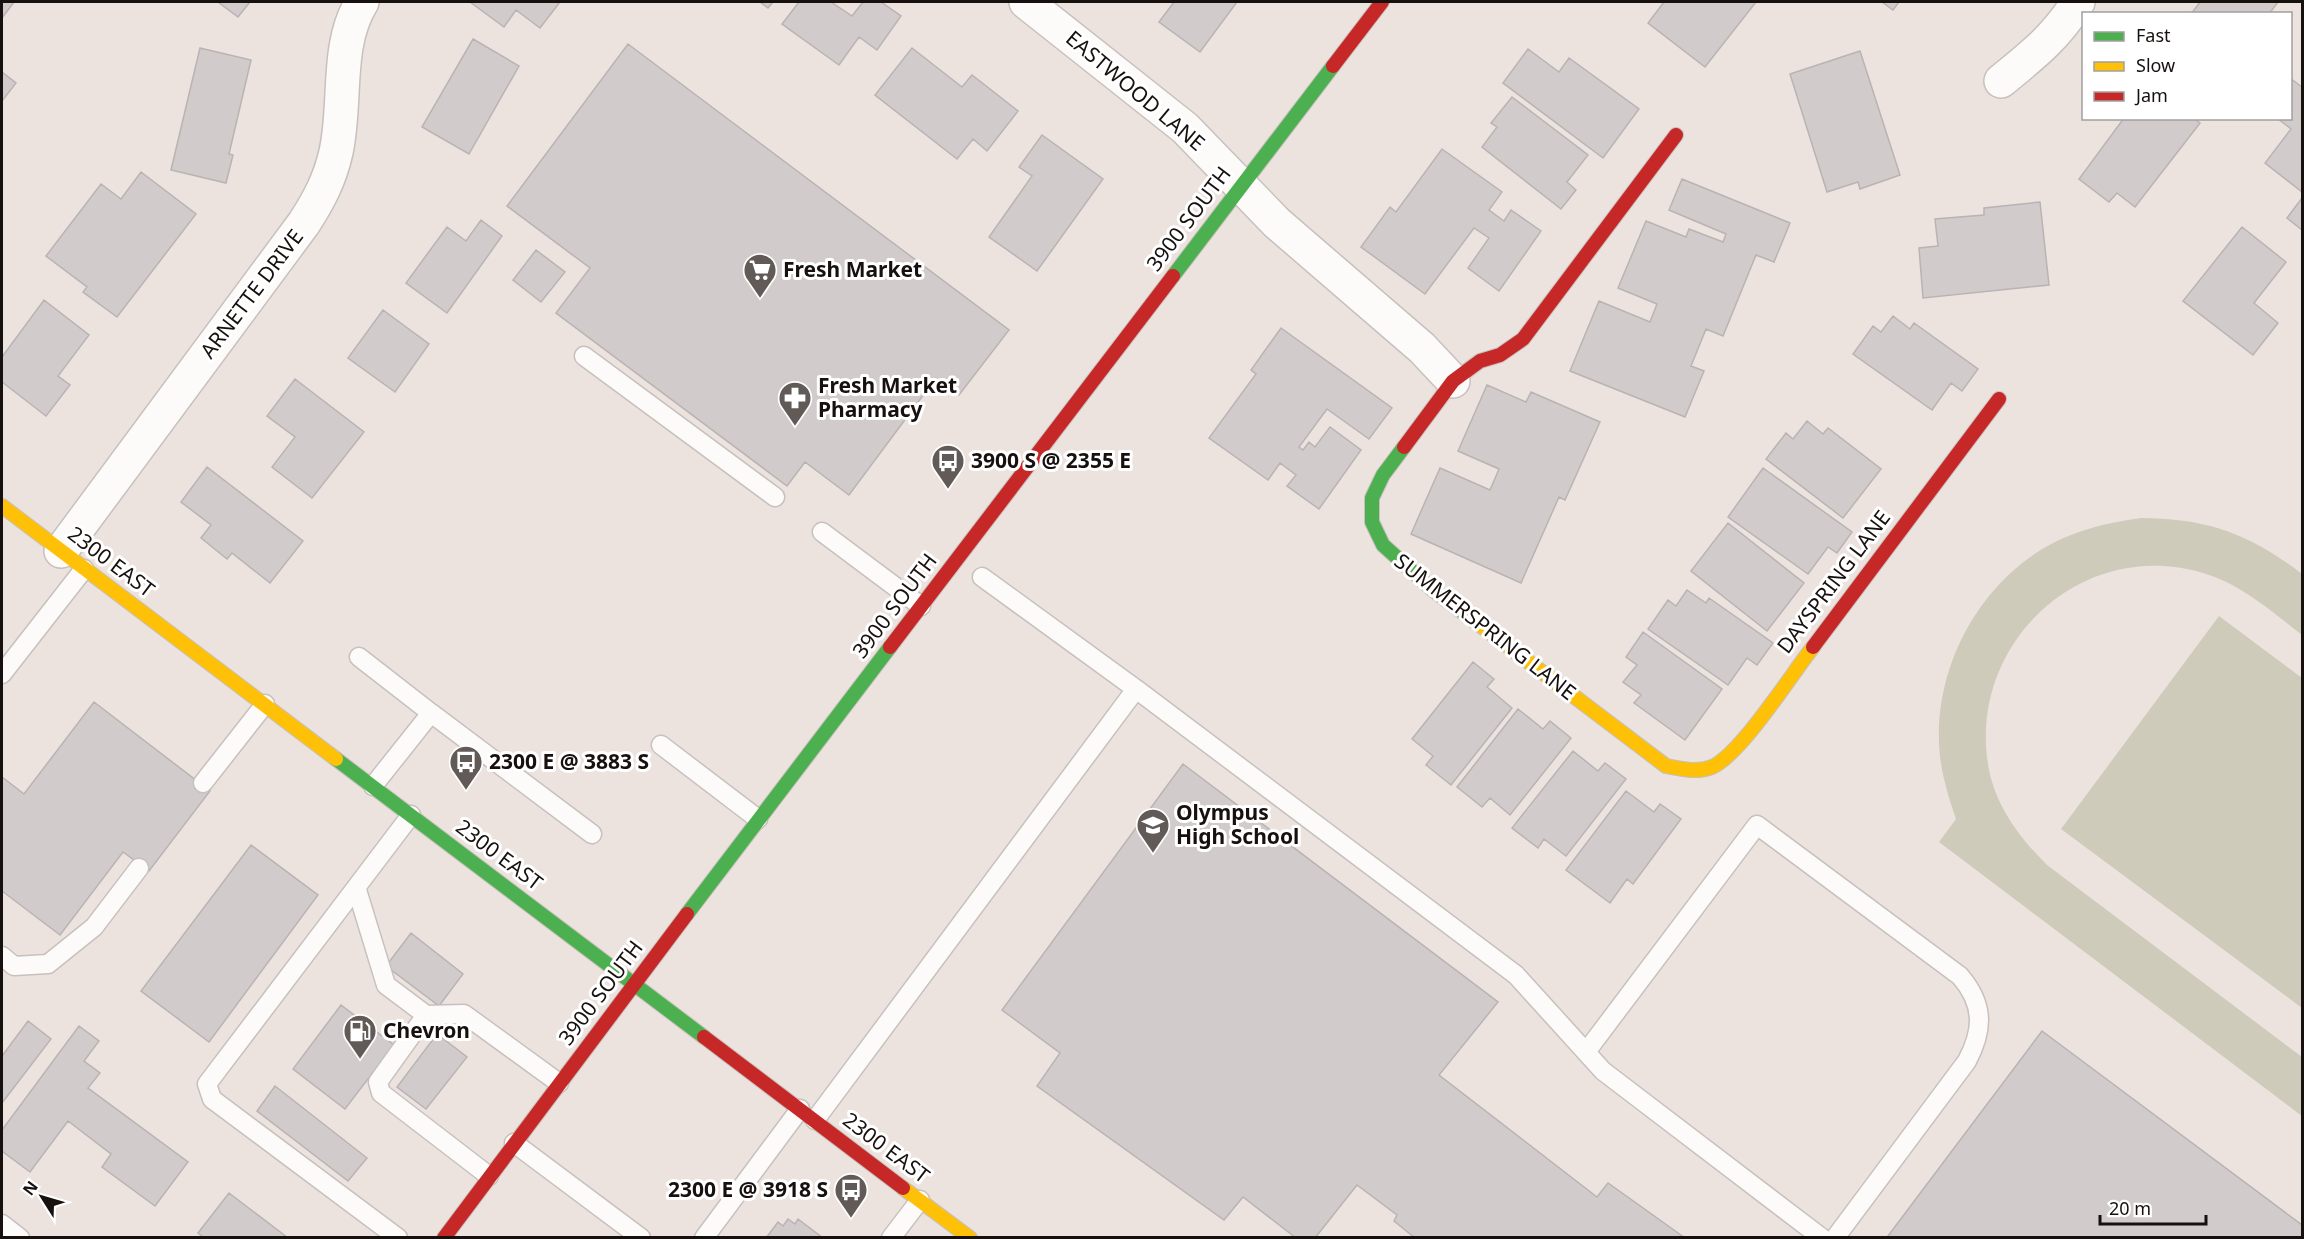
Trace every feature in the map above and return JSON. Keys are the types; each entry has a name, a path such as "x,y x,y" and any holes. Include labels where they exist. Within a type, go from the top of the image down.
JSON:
{"main road":[{"name":"3900 SOUTH","path":"444,1238 758,819 1382,2"},
{"name":"SUMMERSPRING LANE","path":"1676,135 1523,339 1500,355 1480,361 1453,381 1383,475 1372,498 1372,522 1383,545 1433,590 1642,749 1666,765 1689,771"},
{"name":"DAYSPRING LANE","path":"1689,771 1705,770 1719,764 1734,750 1999,399"},
{"name":"2300 EAST","path":"2,506 970,1238"}],"street":[{"name":"ARNETTE DRIVE","path":"72,560 324,192 336,150 347,47 355,13 362,2"},
{"name":"EASTWOOD LANE","path":"1026,2 1185,128 1241,185"},
{"path":"2001,81 2060,30 2078,2"},
{"path":"1241,185 1276,223 1422,348 1453,381"}],"lane":[{"path":"584,356 775,496"},
{"path":"822,532 921,606"},
{"path":"2,674 72,560"},
{"path":"982,577 1136,689 1516,975 1604,1071 1822,1238"},
{"path":"359,657 592,834"},
{"path":"704,1238 807,1115 1136,689"},
{"path":"203,783 265,704"},
{"path":"373,786 431,713"},
{"path":"661,745 758,819"},
{"path":"398,1238 212,1099 207,1084 357,890 411,815"},
{"path":"1586,1052 1757,825 1960,976 1971,988 1977,1002 1979,1032 1975,1046 1967,1061 1835,1238"},
{"path":"2,956 14,966 48,964 94,927 139,868"},
{"path":"357,890 386,985 426,1015 464,1014 560,1083"},
{"path":"426,1015 378,1082 381,1093 489,1176"},
{"path":"514,1143 641,1238"},
{"path":"891,1238 920,1200"},
{"path":"2,1224 20,1238"}],"shaded area":[{"path":"2141,518 2187,521 2227,531 2264,548 2302,574 2302,635 2243,591 2203,573 2158,566 2114,571 2075,586 2041,611 2014,643 1995,682 1986,724 1989,770 1998,797 2011,822 2047,865 2302,1057 2302,1116 1939,842 1956,819 1946,789 1940,757 1939,725 1943,693 1952,662 1981,606 2002,581 2026,560 2053,543 2096,527"},
{"path":"2219,616 2302,678 2302,1008 2061,829"}],"building":[{"path":"2,2 14,2 2,18"},
{"path":"218,2 250,2 238,17"},
{"path":"470,2 560,2 540,28 516,10 504,27"},
{"path":"760,2 773,2 768,8"},
{"path":"799,2 831,2 852,16 863,2 881,2 901,16 877,50 859,37 839,65 782,24"},
{"path":"1174,2 1237,2 1200,52 1159,22"},
{"path":"1664,2 1756,2 1705,67 1648,23"},
{"path":"1882,2 1899,2 1893,10"},
{"path":"2200,2 2278,2 2270,12 2192,12"},
{"path":"473,39 519,66 469,154 422,127"},
{"path":"628,44 1009,330 959,395 936,378 849,495 805,462 787,486 556,313 590,268 507,206"},
{"path":"200,48 251,60 229,154 233,155 226,183 171,170"},
{"path":"912,48 962,87 972,75 1018,111 987,151 973,139 957,159 875,95"},
{"path":"1528,49 1559,72 1569,58 1639,109 1603,158 1503,83"},
{"path":"1860,51 1900,175 1860,189 1858,182 1827,192 1790,74"},
{"path":"2,72 16,83 2,101"},
{"path":"2292,80 2302,87 2302,192 2265,163 2291,129 2280,120 2292,120"},
{"path":"1512,97 1588,155 1567,182 1576,190 1561,209 1482,147 1497,127 1491,123"},
{"path":"2123,120 2196,120 2200,123 2135,207 2117,193 2109,202 2079,179"},
{"path":"1042,135 1103,179 1037,271 989,237 1032,176 1019,167"},
{"path":"1442,149 1502,192 1489,210 1504,221 1511,210 1541,231 1499,291 1468,268 1489,238 1474,228 1425,294 1361,247 1390,207 1396,212"},
{"path":"141,172 196,214 117,317 83,292 87,287 46,256 101,184 121,199"},
{"path":"1682,179 1790,223 1774,262 1756,255 1723,336 1706,329 1691,366 1704,371 1685,417 1570,371 1599,301 1650,322 1657,304 1618,288 1646,221 1686,237 1689,229 1723,242 1726,234 1669,210"},
{"path":"2302,198 2302,230 2287,218"},
{"path":"2040,202 2049,285 1923,298 1919,248 1938,246 1935,219 1984,215 1984,208"},
{"path":"481,220 502,236 447,313 406,283 447,227 466,241"},
{"path":"2242,227 2286,262 2254,303 2278,323 2253,355 2183,301"},
{"path":"536,250 565,272 541,302 513,280"},
{"path":"44,300 89,335 58,376 70,385 46,416 2,382 2,357"},
{"path":"383,310 429,344 395,392 348,358"},
{"path":"1893,316 1910,329 1914,323 1978,369 1962,391 1951,383 1932,410 1853,354 1873,326 1881,332"},
{"path":"1281,328 1392,408 1369,439 1327,409 1299,447 1303,450 1309,442 1315,447 1330,427 1361,450 1319,509 1287,486 1296,475 1280,463 1268,480 1209,438 1256,374 1251,370"},
{"path":"295,379 364,432 312,498 272,467 295,437 267,416"},
{"path":"1487,385 1526,402 1531,392 1600,422 1565,500 1559,497 1521,583 1411,534 1440,468 1490,490 1499,469 1458,451"},
{"path":"1807,421 1823,434 1828,428 1881,469 1843,518 1766,459 1786,433 1793,439"},
{"path":"207,467 303,541 270,583 232,553 227,559 201,538 211,525 181,502"},
{"path":"1763,468 1852,532 1837,553 1828,547 1808,574 1728,517"},
{"path":"1728,523 1804,583 1767,631 1691,571"},
{"path":"1687,590 1706,603 1709,598 1773,643 1757,665 1747,658 1728,685 1648,629 1668,600 1676,606"},
{"path":"1643,632 1722,689 1685,740 1634,703 1641,695 1623,682 1637,665 1626,657"},
{"path":"1473,662 1494,679 1487,687 1512,708 1451,785 1426,765 1433,756 1412,739"},
{"path":"94,702 210,791 149,871 123,852 60,935 2,891 2,777 24,794"},
{"path":"1518,709 1543,729 1550,721 1571,738 1510,815 1490,798 1482,807 1457,787"},
{"path":"1573,751 1598,771 1605,763 1626,779 1566,856 1544,839 1538,848 1512,828"},
{"name":"Olympus High School","path":"1183,764 1498,1002 1439,1075 1597,1197 1608,1183 1685,1238 1415,1238 1394,1221 1397,1215 1357,1185 1315,1238 1296,1238 1243,1197 1224,1220 1037,1086 1060,1053 1002,1010"},
{"path":"1626,791 1654,812 1660,804 1681,819 1633,884 1627,879 1610,903 1566,870"},
{"path":"251,845 318,895 209,1042 141,991"},
{"path":"411,933 463,974 439,1006 386,966"},
{"path":"341,1005 394,1045 345,1109 293,1069"},
{"path":"28,1021 51,1039 2,1103 2,1056"},
{"path":"79,1026 99,1041 84,1061 100,1073 88,1088 188,1162 155,1206 102,1167 111,1154 68,1121 30,1172 2,1151 2,1130"},
{"path":"2042,1031 2302,1225 2302,1238 1890,1238 1888,1236"},
{"path":"437,1034 467,1057 426,1109 397,1087"},
{"path":"275,1086 367,1158 348,1181 257,1111"},
{"path":"229,1193 288,1238 204,1238 198,1233"},
{"path":"788,1219 795,1224 798,1219 823,1238 766,1238 778,1222 783,1226"}],"traffic: fast":[{"path":"1173,276 1333,66"},
{"path":"1404,447 1383,475 1372,498 1372,522 1383,545 1433,590 1472,619"},
{"path":"687,914 890,647"},
{"path":"336,759 704,1037"}],"traffic: slow":[{"path":"2,506 336,759"},
{"path":"1472,619 1666,766 1689,770 1712,767 1737,747 1813,647"},
{"path":"903,1188 970,1238"}],"traffic: jam":[{"path":"1333,66 1382,2"},
{"path":"1404,447 1453,381 1480,361 1500,355 1523,339 1676,135"},
{"path":"890,647 1173,276"},
{"path":"1813,647 1999,399"},
{"path":"444,1238 687,914"},
{"path":"704,1037 903,1188"}],"place":[{"name":"Fresh Market","path":"760,299"},
{"name":"Fresh Market Pharmacy","path":"795,427"},
{"name":"3900 S @ 2355 E","path":"948,490"},
{"name":"2300 E @ 3883 S","path":"466,791"},
{"name":"Olympus High School","path":"1153,854"},
{"name":"Chevron","path":"360,1060"},
{"name":"2300 E @ 3918 S","path":"851,1219"}]}
